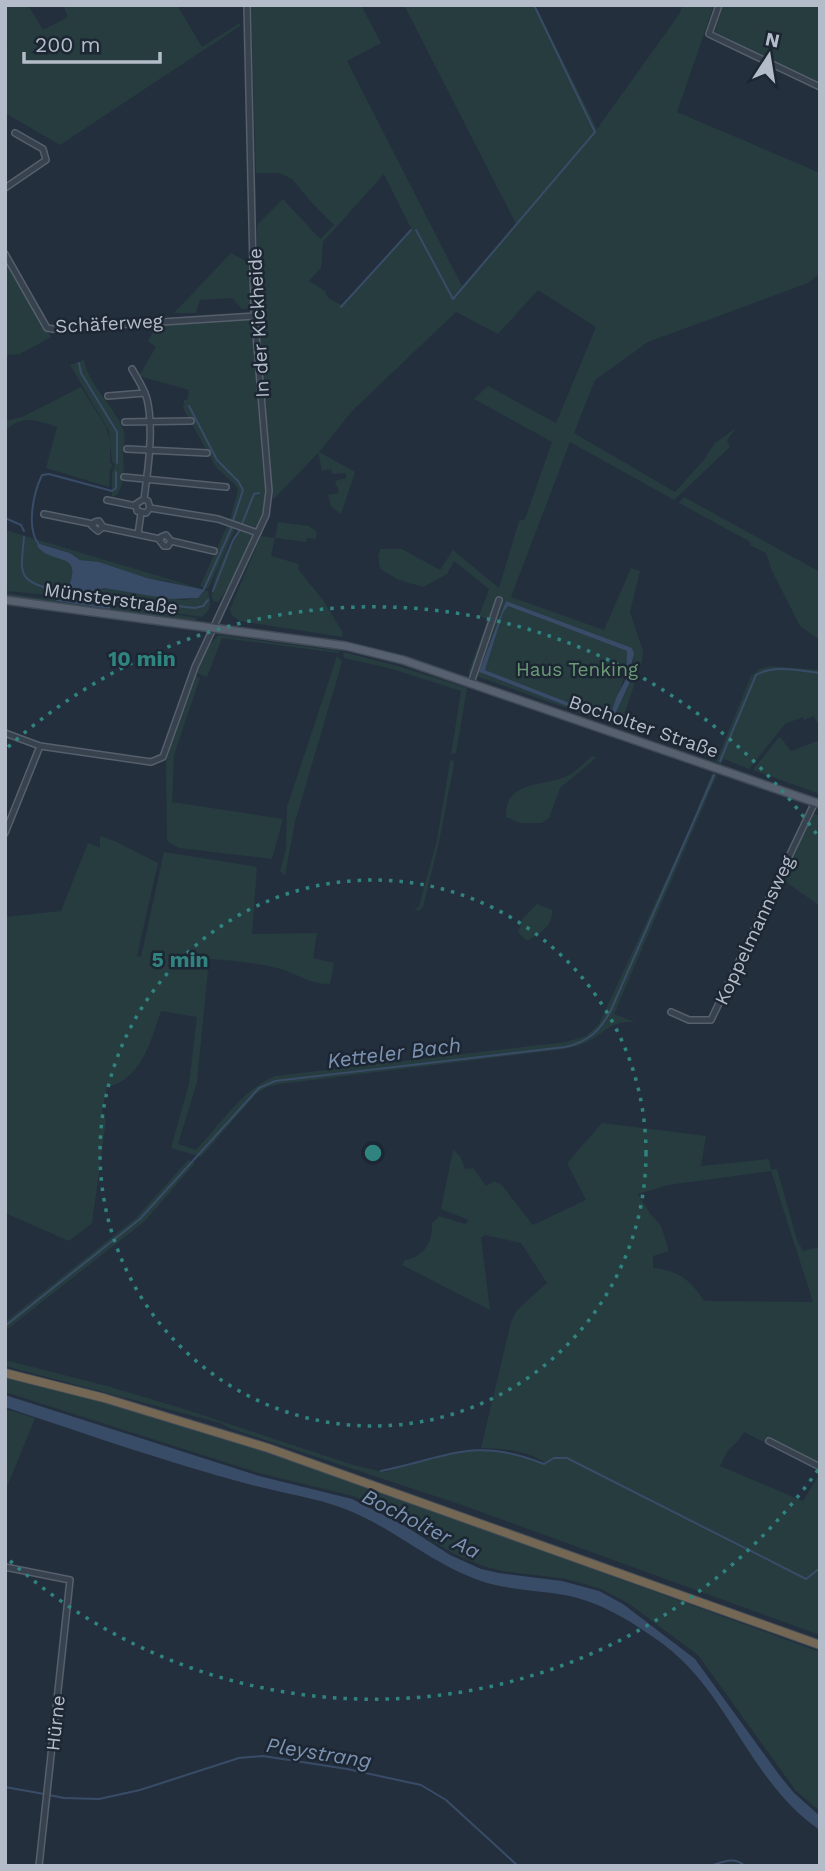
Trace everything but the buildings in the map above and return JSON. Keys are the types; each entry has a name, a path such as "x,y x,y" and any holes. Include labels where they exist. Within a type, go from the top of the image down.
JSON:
{"highway":[{"path":"5,1371 104,1394 226,1431 820,1643"}],"main road":[{"name":"Münsterstraße","path":"5,600 212,628"},
{"name":"Bocholter Straße","path":"212,628 355,648 403,660 817,803"}],"street":[{"name":"In der Kickheide","path":"40,746 158,761 164,753 212,628 266,515 269,491 255,316 247,5"},
{"path":"719,5 709,34 820,87"},
{"path":"5,188 46,160 43,149 15,133"},
{"name":"Schäferweg","path":"5,254 47,328 255,316"},
{"path":"132,369 145,393 149,422 144,499"},
{"path":"108,396 145,393"},
{"path":"125,422 191,421"},
{"path":"127,449 207,453"},
{"path":"124,477 226,487"},
{"path":"144,499 148,501 150,508"},
{"path":"136,506 144,499"},
{"path":"107,500 136,506 141,513 138,534"},
{"path":"150,508 218,519 258,533"},
{"path":"141,513 146,513 150,508"},
{"path":"44,514 93,524 96,531 103,527 160,539 164,545 171,541 214,551"},
{"path":"471,683 499,600"},
{"path":"5,733 40,746 5,833"},
{"name":"Koppelmannsweg","path":"671,1012 689,1020 711,1020 817,803"},
{"path":"769,1441 820,1467"},
{"name":"Hürne","path":"5,1567 70,1580 39,1866"}],"green space":[{"path":"7,5 28,5 43,30 68,17 63,5 177,5 202,47 240,23 240,26 60,145 5,113"},
{"path":"251,5 361,5 381,43 347,61 462,286 516,224 404,5 535,5 597,129 680,13 682,5 714,5 677,112 820,173 820,273 808,283 648,342 595,380 574,433 675,492 715,443 736,428 727,440 730,447 674,500 570,442 511,597 604,630 631,568 640,571 630,612 643,651 642,661 623,718 614,725 468,673 488,619 479,616 489,589 454,561 447,574 423,587 399,580 380,569 378,556 380,549 402,549 440,570 453,550 499,588 519,521 525,519 552,442 474,399 488,386 556,423 596,327 538,290 498,334 456,312 352,411 319,452 355,472 341,514 331,506 328,495 339,493 335,481 346,478 346,473 332,474 331,469 322,471 318,453 273,500 258,312 257,225 283,199 320,239 334,225 292,179 279,173 256,173","holes":["384,174 412,230 341,305 328,298 325,291 309,281 321,268 323,242","506,601 631,648 634,654 629,686 611,723 483,674 481,667"]},
{"path":"723,5 820,5 820,84 715,32"},
{"path":"231,253 249,263 251,308 242,309 232,298 200,300 196,313 174,313"},
{"path":"5,260 51,337 20,354 5,355"},
{"path":"251,318 265,491 263,511 256,527 230,520 238,490 216,467 183,408 189,390 139,376 156,347 148,341 157,324"},
{"path":"84,360 91,379 124,432 124,471 119,491 112,499 112,472 115,465 112,462 109,431 70,365"},
{"path":"81,387 106,427 110,441 110,462 113,466 110,469 109,487 46,468 57,427 23,420 5,431 5,421 22,417"},
{"path":"684,497 820,572 820,640 800,626 772,571 766,553 679,503"},
{"path":"278,522 309,526 317,532 316,539 307,538 306,542 275,538"},
{"path":"227,526 235,528 234,532 208,589 200,586"},
{"path":"239,528 253,534 228,588 218,602 213,601 216,575"},
{"path":"5,530 202,589 147,578 99,562 80,560 69,552 41,544 38,546 44,552 69,563 72,576 68,588 87,595 104,588 182,600 198,597 205,590 209,595 209,608 202,617 62,596 5,591"},
{"path":"261,536 275,538 271,556 299,564 298,569 323,600 343,633 342,637 240,621 232,616 230,609"},
{"path":"5,593 38,598 63,597 197,618 195,621 5,597"},
{"name":"Haus Tenking","path":"508,606 627,651 625,675 610,716 603,716 485,670 503,613"},
{"path":"218,635 339,653 222,638 207,677 197,673 206,649"},
{"path":"343,652 467,688 456,753 451,754 461,691 389,668 344,658"},
{"path":"337,656 342,662 295,822 285,876 280,871 286,848 287,807"},
{"path":"771,666 820,670 820,728 814,716 785,724 749,769 724,759 721,764 716,762 751,676 760,669"},
{"path":"195,676 200,678 174,755 172,802 283,819 272,859 179,848 167,841 166,761"},
{"path":"778,738 781,738 791,751 820,740 820,794 753,770"},
{"path":"592,756 596,758 560,788 549,818 542,823 520,823 506,817 507,806 517,791 565,777"},
{"path":"453,760 439,842 423,907 414,910 419,906 437,840 450,761"},
{"path":"712,773 717,775 614,1014 635,1022 619,1023 584,1043 564,1049 267,1087 256,1094 201,1157 171,1148 189,1084 197,1017 161,1011 149,1046 137,1067 119,1083 107,1087 102,1111 106,1121 92,1223 69,1241 5,1213 5,917 61,911 88,843 100,848 100,836 158,863 137,956 141,957 164,852 257,867 252,934 317,933 313,958 334,963 330,984 323,984 269,966 209,959 197,1082 178,1144 196,1150 232,1108 252,1090 275,1076 566,1042 586,1036 599,1024 688,832"},
{"path":"811,813 820,816 820,906 780,878"},
{"path":"537,904 552,910 552,916 545,929 527,941 518,932 523,918"},
{"path":"602,1123 706,1136 701,1166 769,1159 771,1170 777,1169 797,1240 803,1251 820,1247 820,1471 744,1432 728,1450 720,1466 803,1501 820,1473 820,1635 462,1505 220,1423 5,1366 5,1360 107,1386 353,1465 384,1472 457,1452 491,1450 547,1464 524,1453 481,1448 511,1322 517,1310 547,1283 521,1243 485,1235 481,1238 490,1310 402,1265 405,1260 422,1252 426,1247 431,1236 432,1223 439,1216 465,1224 469,1220 441,1209 453,1150 460,1156 465,1169 473,1168 486,1186 494,1181 501,1184 533,1225 586,1200 567,1163","holes":["771,1171 813,1302 704,1301 683,1277 653,1268 653,1256 669,1251 661,1226 638,1194 668,1185"]},
{"path":"188,1160 195,1163 145,1221 5,1331 5,1322 136,1218"},
{"path":"5,1376 82,1394 285,1457 820,1652 820,1811 796,1791 698,1655 628,1603 601,1589 567,1579 483,1566 452,1553 380,1508 353,1496 259,1473 5,1392"},
{"path":"5,1409 35,1418 5,1492"}],"water":[{"path":"40,544 70,553 80,560 99,562 147,578 205,590 198,598 170,599 104,588 83,595 68,588 72,576 69,563 43,552 37,546"},
{"path":"506,601 632,648 634,654 631,680 611,723 479,672","holes":["508,606 627,651 626,679 610,716 603,716 485,670 503,613"]},
{"path":"5,1395 259,1476 352,1499 405,1526 450,1555 481,1569 562,1581 599,1591 623,1604 695,1659 780,1776 794,1793 820,1816 820,1830 796,1811 776,1788 706,1687 686,1664 663,1644 616,1614 577,1598 481,1581 445,1565 380,1526 345,1509 156,1457 5,1407"}],"waterway":[{"path":"416,230 453,299 595,132 534,5"},
{"path":"341,307 411,230"},
{"path":"79,363 81,373 117,432 117,463"},
{"path":"189,406 217,460 238,481 243,490 233,521"},
{"path":"39,545 33,530 32,511 42,475 49,474 112,491 116,488 116,472"},
{"path":"242,524 254,494 259,493"},
{"path":"5,518 21,525 24,531"},
{"path":"204,589 232,527"},
{"path":"213,591 233,540 240,530"},
{"path":"24,537 24,574 33,583 56,593"},
{"path":"113,599 195,608 203,606 208,600"},
{"path":"57,600 109,608"},
{"name":"Ketteler Bach","path":"720,761 756,675 779,669 820,673"},
{"name":"Ketteler Bach","path":"5,1326 140,1219 259,1088 275,1081 565,1047 593,1034 611,1010 714,775"},
{"path":"381,1471 444,1455 479,1450 498,1451 544,1464 554,1458 567,1458 806,1579 820,1568"},
{"name":"Bocholter Aa","path":"363,1506 369,1494"},
{"name":"Pleystrang","path":"49,1795 99,1799 140,1790 239,1758 263,1756 347,1769 421,1785 446,1800 518,1866"},
{"name":"Pleystrang","path":"5,1787 44,1794"},
{"name":"Pleystrang","path":"710,1866 733,1861 745,1866"}]}
